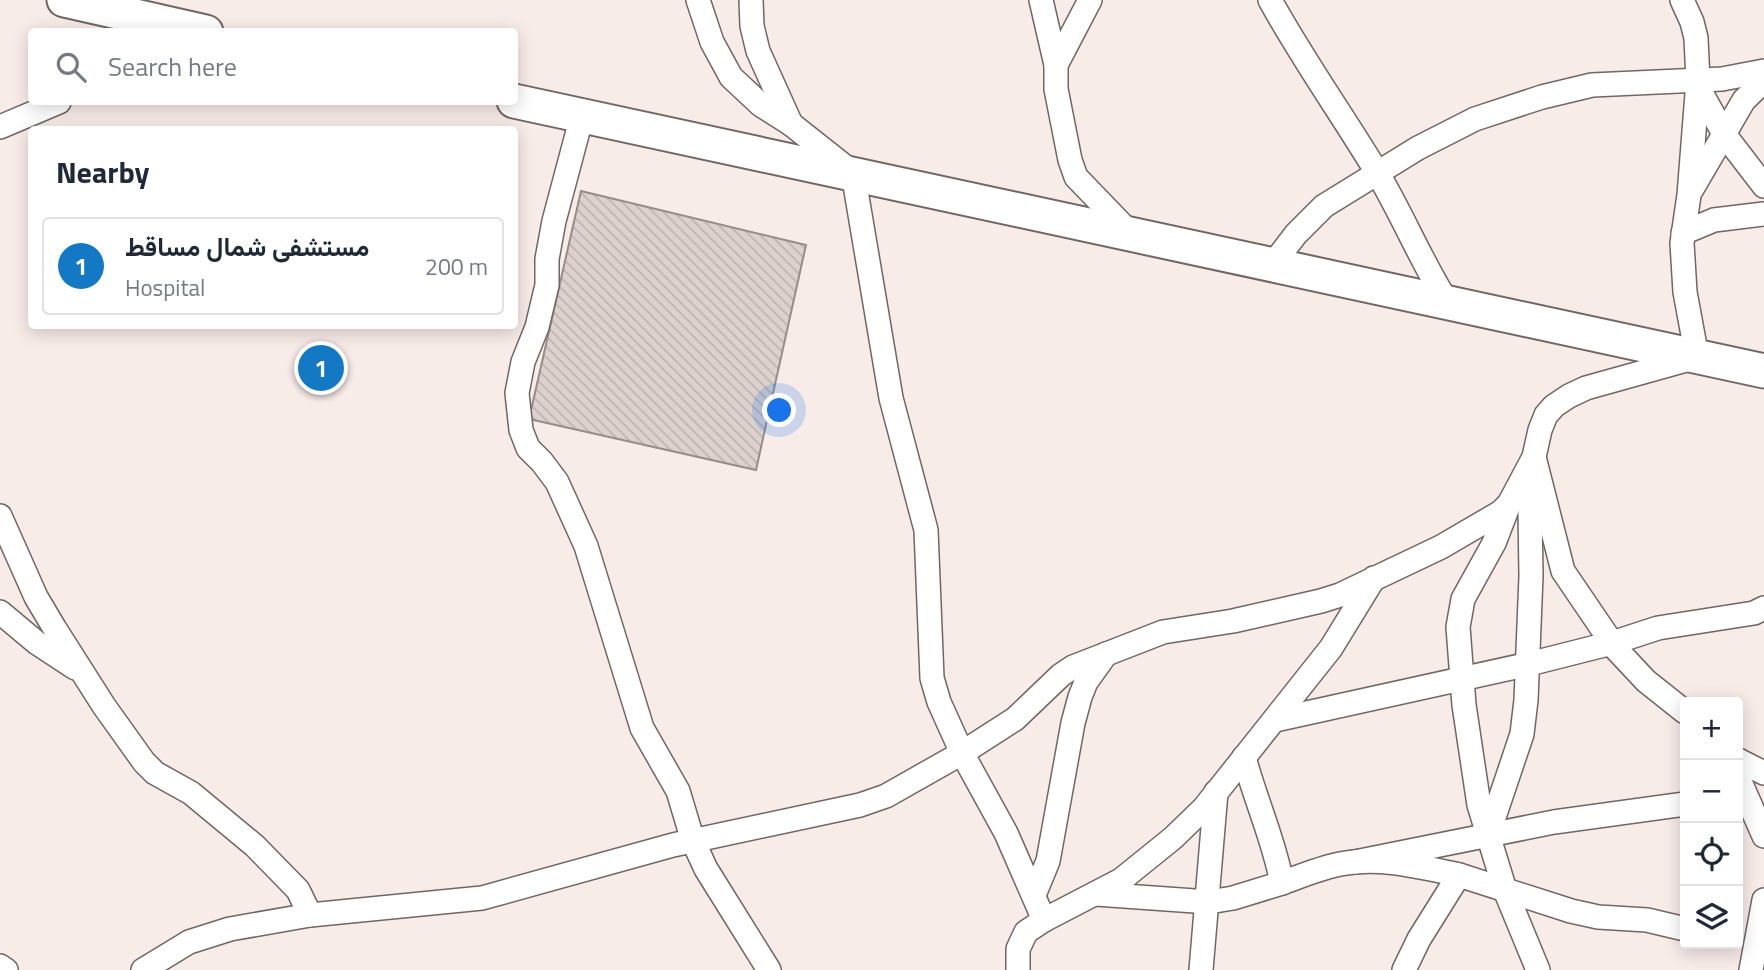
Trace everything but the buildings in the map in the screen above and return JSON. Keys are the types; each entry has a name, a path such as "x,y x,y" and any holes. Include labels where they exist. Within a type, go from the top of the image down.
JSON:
{"highway":[{"path":"64,0 188,28"},
{"path":"518,102 1764,372"}],"street":[{"path":"698,0 712,42 732,77 761,105 791,124 853,173 891,398 926,530 932,678 939,702 962,753 1006,833 1044,919"},
{"path":"751,0 752,26 758,51 791,124"},
{"path":"1041,0 1056,65 1056,89 1070,160 1076,177 1130,233"},
{"path":"1056,65 1090,0"},
{"path":"1258,0 1275,9 1377,173 1414,240 1427,270 1447,302"},
{"path":"1682,0 1696,38"},
{"path":"1538,970 1506,890 1475,785 1462,679 1459,611 1529,467 1546,415 1569,396 1586,388 1697,357 1685,292 1682,233 1689,195 1698,84 1696,38 1700,0"},
{"path":"1273,264 1315,213 1377,173 1475,119 1542,97 1592,85 1658,80 1698,84 1764,71"},
{"path":"1689,195 1723,132 1744,100 1764,81"},
{"path":"1698,84 1723,132 1764,186"},
{"path":"0,127 52,105"},
{"path":"582,116 554,220 547,259 547,285 537,327 523,362 517,393 521,430 528,448 556,482 586,546 642,727 678,791 693,841 706,869 769,970"},
{"path":"1682,233 1714,220 1764,214"},
{"path":"1529,467 1563,571 1612,643 1646,681 1680,708"},
{"path":"1488,835 1522,734 1529,664 1529,467"},
{"path":"143,970 176,949 230,929 310,915 482,898 693,841 860,805 886,796 1015,719 1073,667 1163,632 1233,621 1321,601 1441,547 1501,512 1509,504"},
{"path":"0,516 36,597 83,674 144,762 155,773 191,793 255,846 298,890 310,915"},
{"path":"1018,970 1018,948 1026,932 1044,919 1121,880 1173,838 1216,792 1331,648 1374,578"},
{"path":"1275,720 1529,664 1658,628 1754,613 1764,608"},
{"path":"0,612 37,643 83,674"},
{"path":"1034,895 1048,861 1080,697 1086,682 1106,654"},
{"path":"1244,757 1282,883"},
{"path":"1743,762 1764,773"},
{"path":"1747,790 1764,836"},
{"path":"1201,970 1216,792"},
{"path":"1094,894 1206,902 1233,898 1337,864 1554,822 1680,805"},
{"path":"1354,862 1388,861 1459,875 1571,911 1598,917 1647,920 1680,928"},
{"path":"1404,970 1419,939 1459,875"},
{"path":"1751,970 1747,943 1764,900"},
{"path":"0,966 6,970"}],"place":[{"name":"مستشفى شمال مساقط","path":"321,368"}]}
